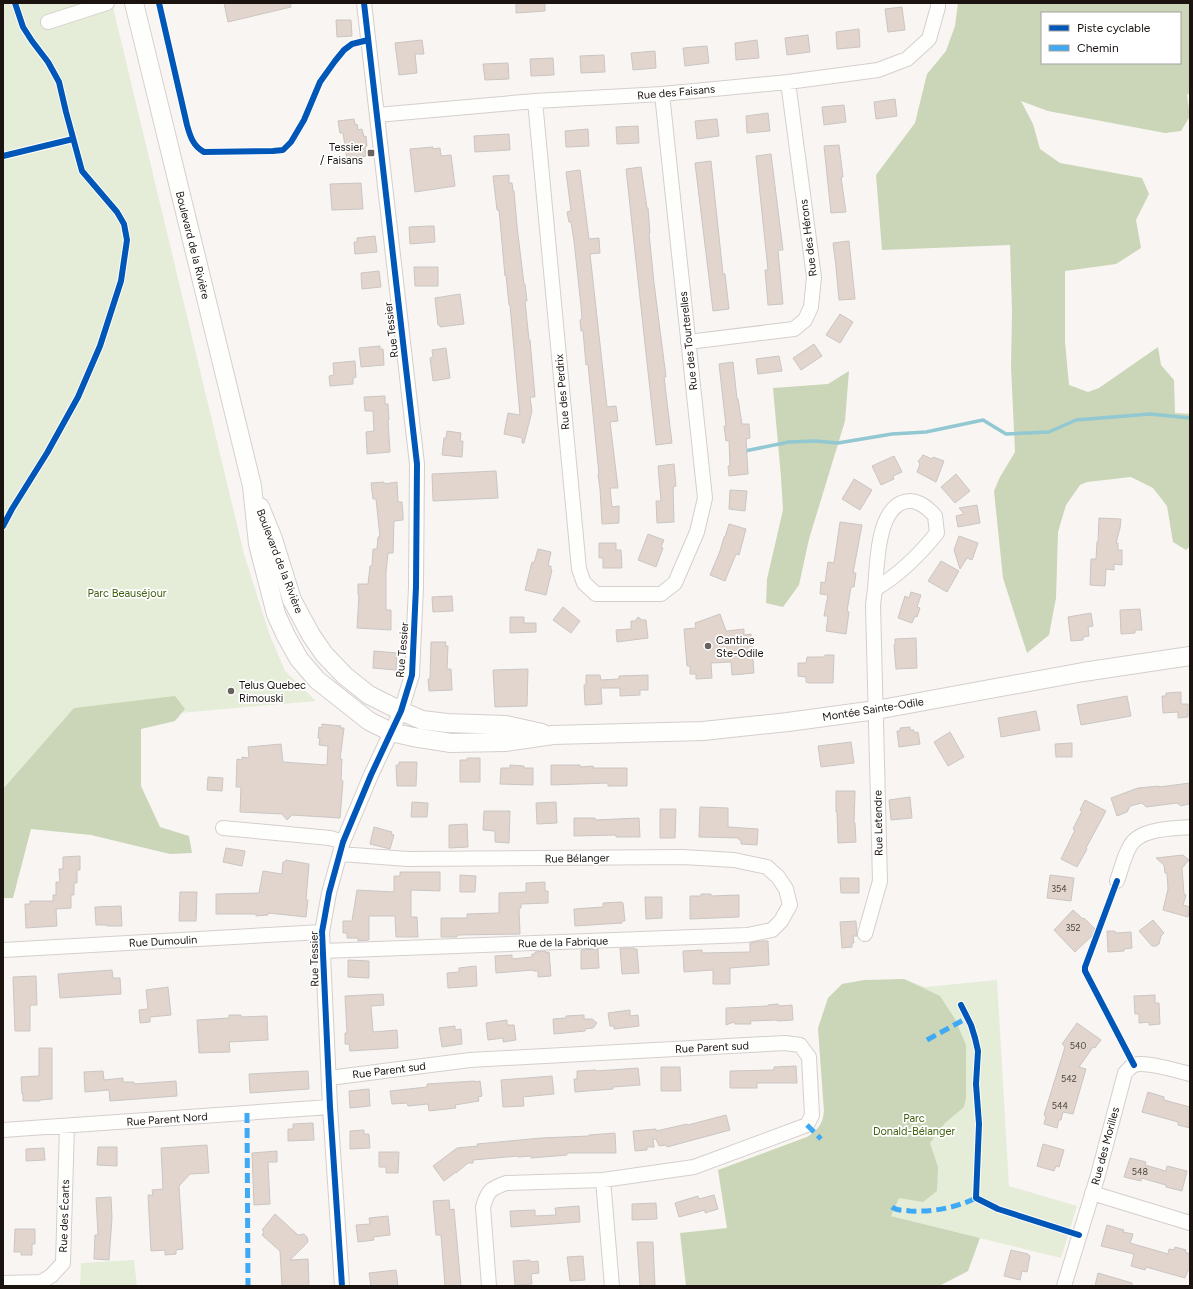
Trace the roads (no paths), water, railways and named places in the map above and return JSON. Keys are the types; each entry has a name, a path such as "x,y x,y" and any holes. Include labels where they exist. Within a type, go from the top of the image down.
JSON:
{"main road":[{"name":"Boulevard de la Rivière","path":"134,3 252,486 258,544 276,614 299,660 317,680 369,721 391,732"},
{"name":"Boulevard de la Rivière","path":"252,486 273,539 292,600 310,635 324,654 345,676 369,695 400,711"},
{"name":"Montée Sainte-Odile","path":"391,732 451,742 504,742 553,735 703,731 788,722 876,710 1083,672 1190,656"},
{"name":"Montée Sainte-Odile","path":"400,711 422,720 447,723 506,725 553,735"}],"street":[{"path":"48,22 107,3"},
{"name":"Rue Tessier","path":"342,1286 330,1107 322,932 329,893 341,848 368,781 400,711 412,675 416,587 417,464 364,3"},
{"name":"Rue des Faisans","path":"376,115 535,101 662,94 788,82 878,70 907,59 929,39 938,3"},
{"name":"Rue des Hérons","path":"688,342 794,329 805,320 811,307 814,277 788,82"},
{"name":"Rue des Tourterelles","path":"662,94 705,498 697,532 675,583"},
{"name":"Rue des Perdrix","path":"535,101 579,569 584,583 596,594 661,594 675,583"},
{"name":"Rue Letendre","path":"865,934 880,881 873,605 878,553 886,519 897,505 907,500 915,501 926,507 935,516 937,533 924,549 888,581 875,589"},
{"name":"Rue Bélanger","path":"223,828 330,838 341,848 408,860 682,857 734,860 767,867 778,876 786,889 790,905"},
{"path":"1117,881 1130,846 1136,839 1150,832 1190,828"},
{"name":"Rue de la Fabrique","path":"323,951 747,935 772,930 781,921 790,905"},
{"name":"Rue Dumoulin","path":"3,950 322,932"},
{"name":"Rue Parent sud","path":"329,1078 470,1060 785,1043 800,1046 809,1057 812,1115 807,1125 694,1168 603,1180 506,1182 492,1188 486,1197 483,1207 489,1286"},
{"name":"Rue des Morilles","path":"1064,1286 1125,1074 1134,1065 1148,1064 1190,1074"},
{"name":"Rue Parent Nord","path":"3,1130 330,1107"},
{"name":"Rue des Écarts","path":"3,1283 40,1282 51,1276 63,1263 66,1126"},
{"path":"603,1180 612,1286"},
{"path":"1092,1193 1190,1223"}],"waterway":[{"path":"745,451 789,442 815,441 838,443 892,434 926,432 983,420 1006,434 1049,432 1076,420 1150,414 1190,418"}],"place":[{"name":"Tessier / Faisans","path":"371,153"},
{"name":"Cantine Ste-Odile","path":"708,646"},
{"name":"Telus Quebec Rimouski","path":"231,691"}],"park label":[{"name":"Parc Beauséjour","path":"127,593"},
{"name":"Parc Donald-Bélanger","path":"914,1124"}]}
